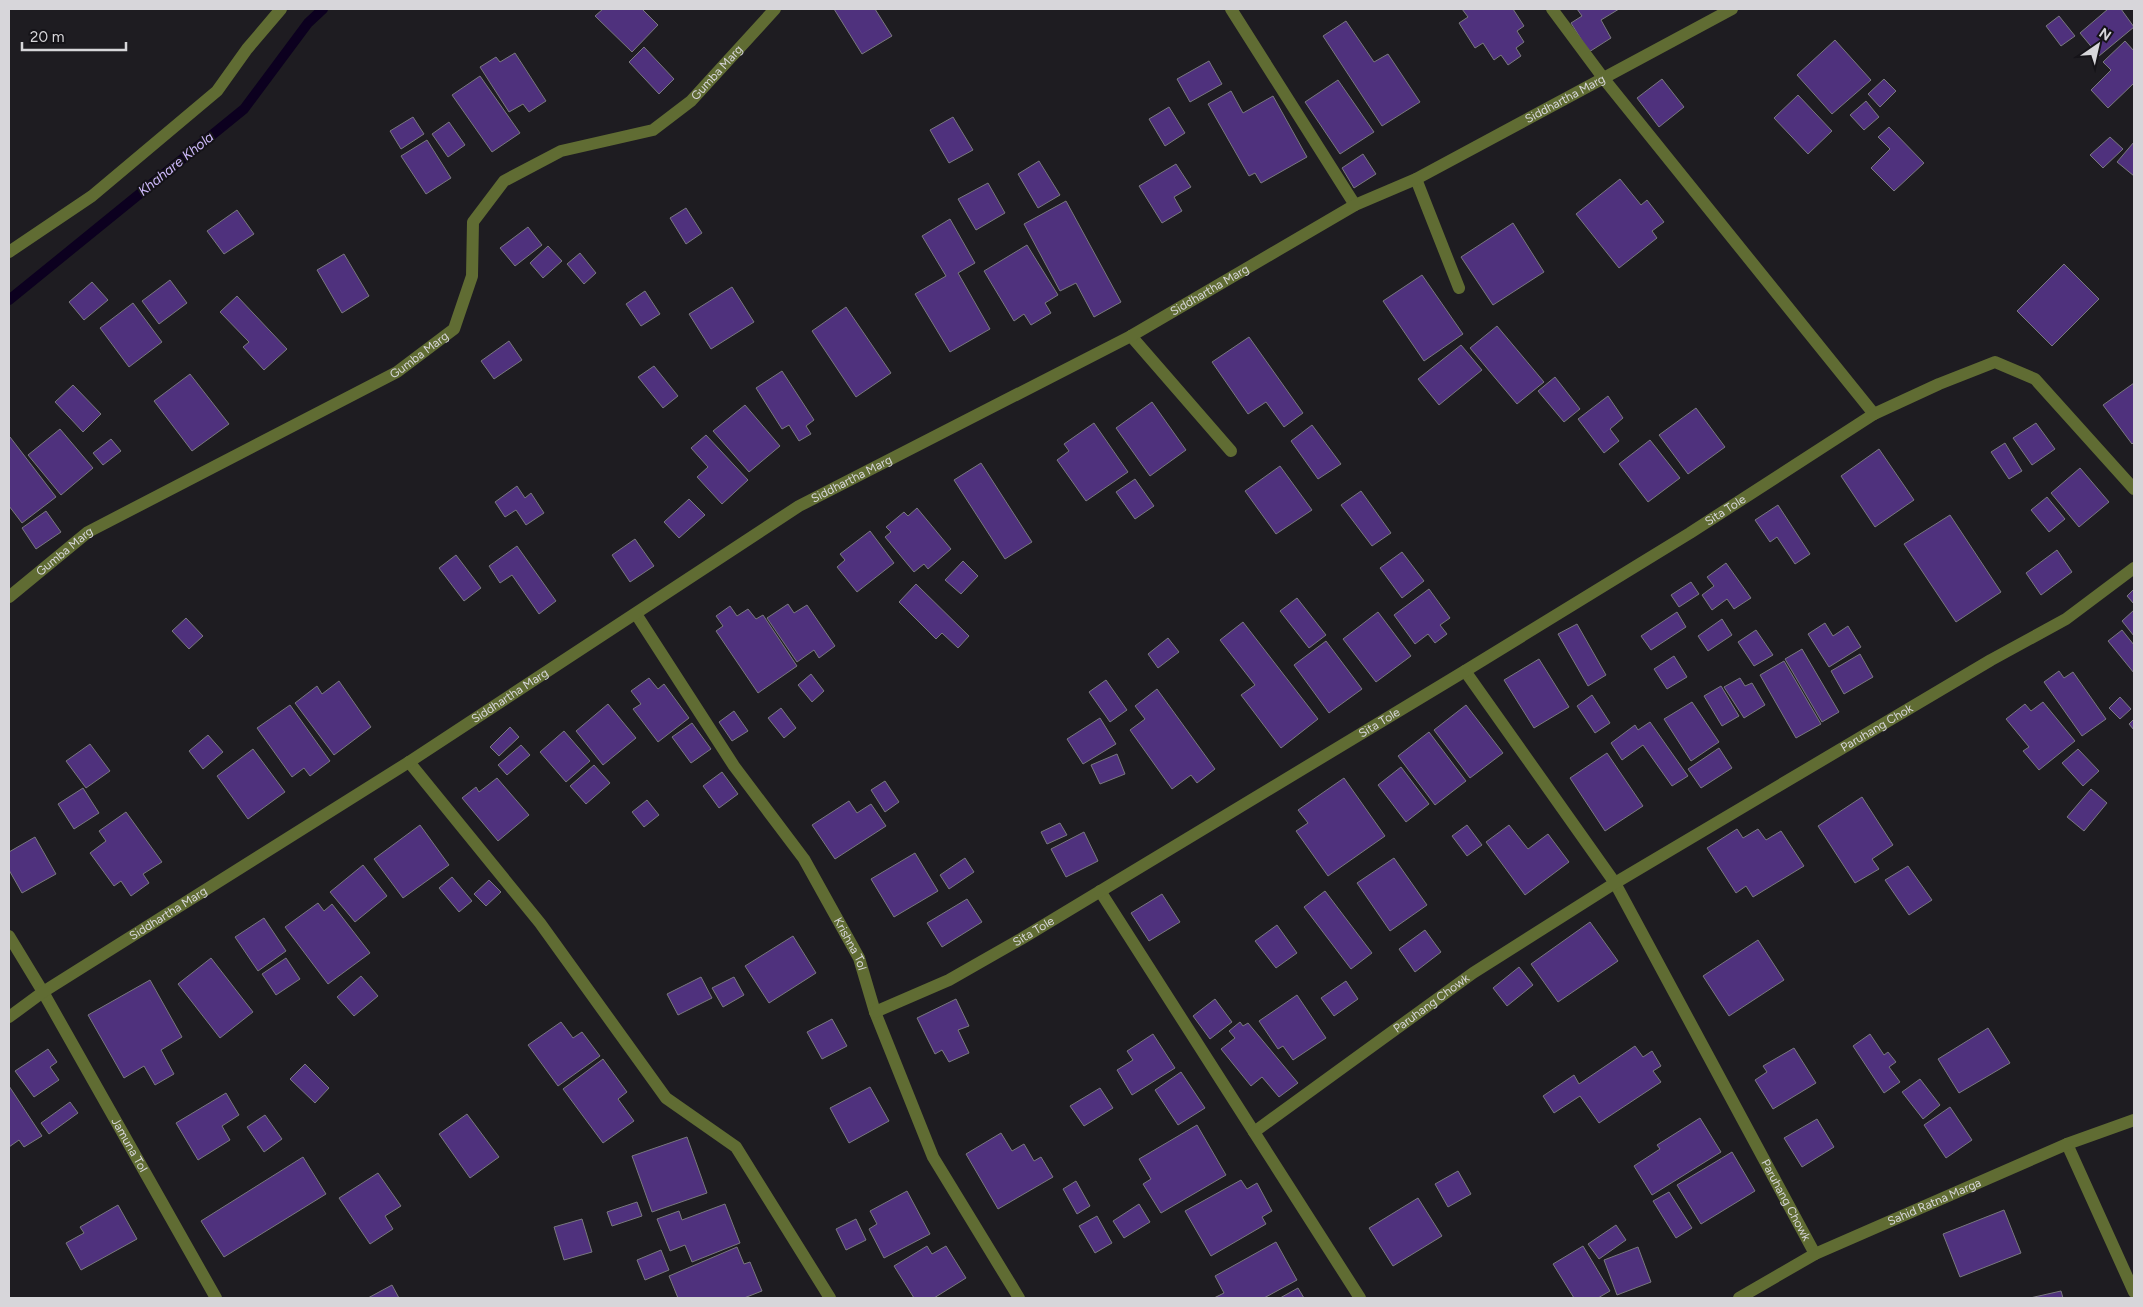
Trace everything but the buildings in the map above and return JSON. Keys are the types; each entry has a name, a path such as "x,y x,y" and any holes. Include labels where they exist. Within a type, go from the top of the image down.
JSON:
{"street":[{"path":"9,252 92,196 218,91 247,49 280,9"},
{"name":"Gumba Marg","path":"9,597 88,532 397,372 454,329 472,276 473,222 504,181 561,150 653,130 691,101 775,9"},
{"path":"1231,9 1355,205"},
{"path":"1552,9 1604,79 1874,414"},
{"name":"Siddhartha Marg","path":"9,1016 43,992 409,762 799,506 1131,336 1355,205 1416,180 1732,9"},
{"path":"1416,180 1459,288"},
{"path":"1131,336 1230,452"},
{"name":"Sita Tole","path":"875,1012 949,980 1100,891 1466,671 1690,533 1874,414 1939,384 1996,362 2035,378 2134,488"},
{"name":"Paruhang Chok","path":"1615,883 1991,660 2066,619 2134,568"},
{"name":"Krishna Tol","path":"636,614 734,766 804,859 859,958 875,1012 933,1157 1019,1298"},
{"name":"Paruhang Chowk","path":"1466,671 1615,883 1815,1254"},
{"path":"409,762 540,923 666,1098 736,1147 830,1298"},
{"name":"Paruhang Chowk","path":"1254,1132 1473,973 1615,883"},
{"path":"1100,891 1360,1298"},
{"name":"Jamuna Tol","path":"9,936 43,992 216,1298"},
{"name":"Sahid Ratna Marga","path":"1739,1298 1815,1254 2067,1144 2134,1120"},
{"path":"2067,1144 2134,1292"}],"waterway":[{"name":"Khahare Khola","path":"9,300 244,109 308,23 323,9"}]}
